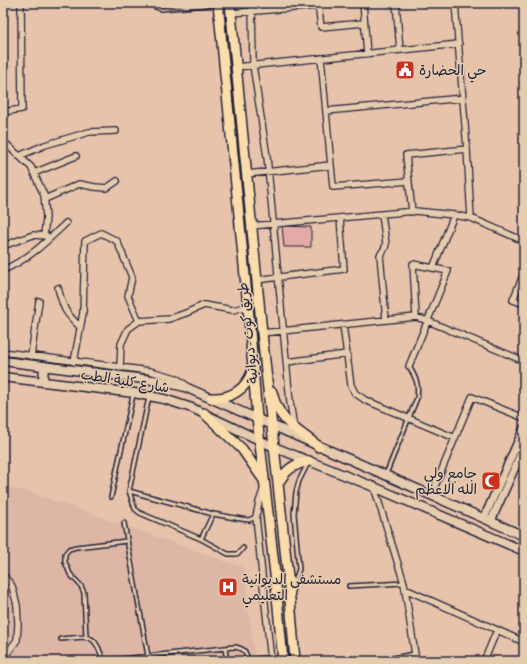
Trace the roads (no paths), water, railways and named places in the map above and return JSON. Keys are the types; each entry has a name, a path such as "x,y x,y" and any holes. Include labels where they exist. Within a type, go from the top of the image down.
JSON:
{"main road":[{"name":"طريق كوت -ديوانية","path":"218,3 248,306 252,370 259,441 275,574 283,661"},
{"name":"طريق كوت -ديوانية","path":"230,3 266,380 289,586 295,661"},
{"name":"شارع كلية الطب","path":"3,361 174,384 212,398 319,447 524,536"},
{"path":"43,382 44,366"},
{"path":"212,398 224,398 240,390 248,381 252,370"},
{"name":"شارع كلية الطب","path":"3,377 149,395 179,403 204,413 259,441 523,548"},
{"path":"266,380 281,415 294,428 319,447"},
{"path":"204,413 242,449 264,483"},
{"path":"278,484 282,476 294,466 309,461"},
{"path":"439,515 445,502"}],"street":[{"path":"3,112 22,109 21,3"},
{"path":"252,3 253,65 268,171 290,402 294,428"},
{"path":"363,3 367,54"},
{"path":"396,3 400,50"},
{"path":"455,3 471,218"},
{"path":"231,13 318,4 321,28 364,23"},
{"path":"236,67 459,44"},
{"path":"321,58 333,187 409,181"},
{"path":"326,111 463,98"},
{"path":"19,156 89,132 116,131"},
{"path":"3,141 31,167 44,194 46,217 44,236"},
{"path":"412,212 406,155 467,149"},
{"path":"34,173 76,156"},
{"path":"246,174 331,165"},
{"path":"45,200 79,184 95,188 107,188 117,181"},
{"path":"251,226 412,212 454,214 471,218 524,241"},
{"path":"382,214 386,244 380,255 386,320"},
{"path":"434,268 454,214"},
{"path":"256,280 344,269 340,218"},
{"path":"3,270 15,265 40,248 66,223"},
{"path":"74,362 83,313 85,241 101,233 117,241 132,277 128,296 139,321"},
{"path":"3,246 33,235 52,237"},
{"path":"409,366 448,271 413,264 416,317"},
{"path":"524,273 513,300 524,304"},
{"path":"58,288 63,308 80,327"},
{"path":"31,356 39,301"},
{"path":"120,368 121,344 128,329 139,321 168,319 204,305 234,310 248,306"},
{"path":"262,333 416,317 524,361"},
{"path":"343,325 350,385 355,393 366,400 455,438"},
{"path":"3,352 150,372 176,378 199,393"},
{"path":"287,362 347,354"},
{"path":"431,496 472,397 524,418"},
{"path":"487,519 524,428"},
{"path":"487,519 522,458 524,447"},
{"path":"264,483 256,517 271,659"},
{"path":"374,487 405,586 416,661"},
{"path":"3,575 12,586 17,605 18,624 17,640 3,659"},
{"path":"405,586 524,642"},
{"path":"484,661 497,630"}],"lane":[{"path":"150,3 161,9 218,3"},
{"path":"386,476 417,398 418,381 409,366"},
{"path":"111,497 134,393"},
{"path":"149,395 129,491 135,509 140,513 201,539 228,554 239,553 243,548"},
{"path":"289,586 296,578 299,569 294,514 296,492 303,471 309,461"},
{"path":"129,491 213,514 248,520 256,517"},
{"path":"201,539 213,514"},
{"path":"124,523 148,656"},
{"path":"86,637 84,593 81,586 70,574 65,562 65,554 69,549 76,547 127,540"},
{"path":"349,586 405,586"},
{"path":"61,639 92,638 100,647 103,661 225,648 241,648 245,651 246,660 271,659"},
{"path":"225,648 227,661"},
{"path":"384,661 414,654"}],"place":[{"name":"حي الحضارة","path":"405,70"},
{"name":"جامع ولي الله الاعظم","path":"491,481"},
{"name":"مستشفى الديوانية التعليمي","path":"228,587"}]}
